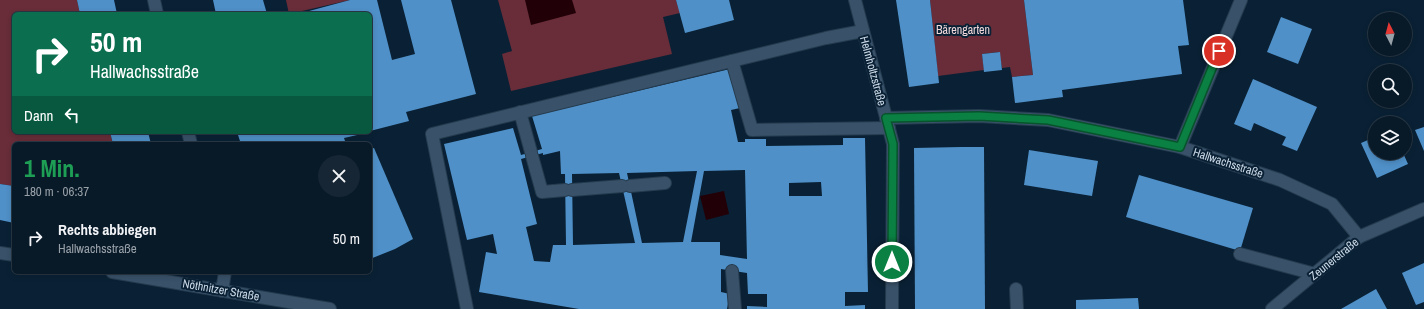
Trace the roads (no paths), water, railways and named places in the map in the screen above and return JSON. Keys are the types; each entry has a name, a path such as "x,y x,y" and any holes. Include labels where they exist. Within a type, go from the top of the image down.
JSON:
{"street":[{"path":"154,0 157,12"},
{"name":"Helmholtzstraße","path":"855,0 893,144 892,309"},
{"path":"1180,147 1241,0"},
{"path":"466,309 432,134 732,61 863,31"},
{"name":"Hallwachsstraße","path":"732,61 752,130 887,123 979,116 1048,120 1180,147 1280,180 1332,204 1359,237"},
{"path":"520,112 542,192 665,183"},
{"name":"Zeunerstraße","path":"1272,309 1359,237 1424,209"},
{"path":"0,253 12,255"},
{"path":"1240,254 1315,274"},
{"path":"732,271 735,309"},
{"name":"Nöthnitzer Straße","path":"124,274 330,309"},
{"path":"222,291 225,274"},
{"path":"1016,289 1017,309"}],"park label":[{"name":"Bärengarten","path":"963,30"}]}
